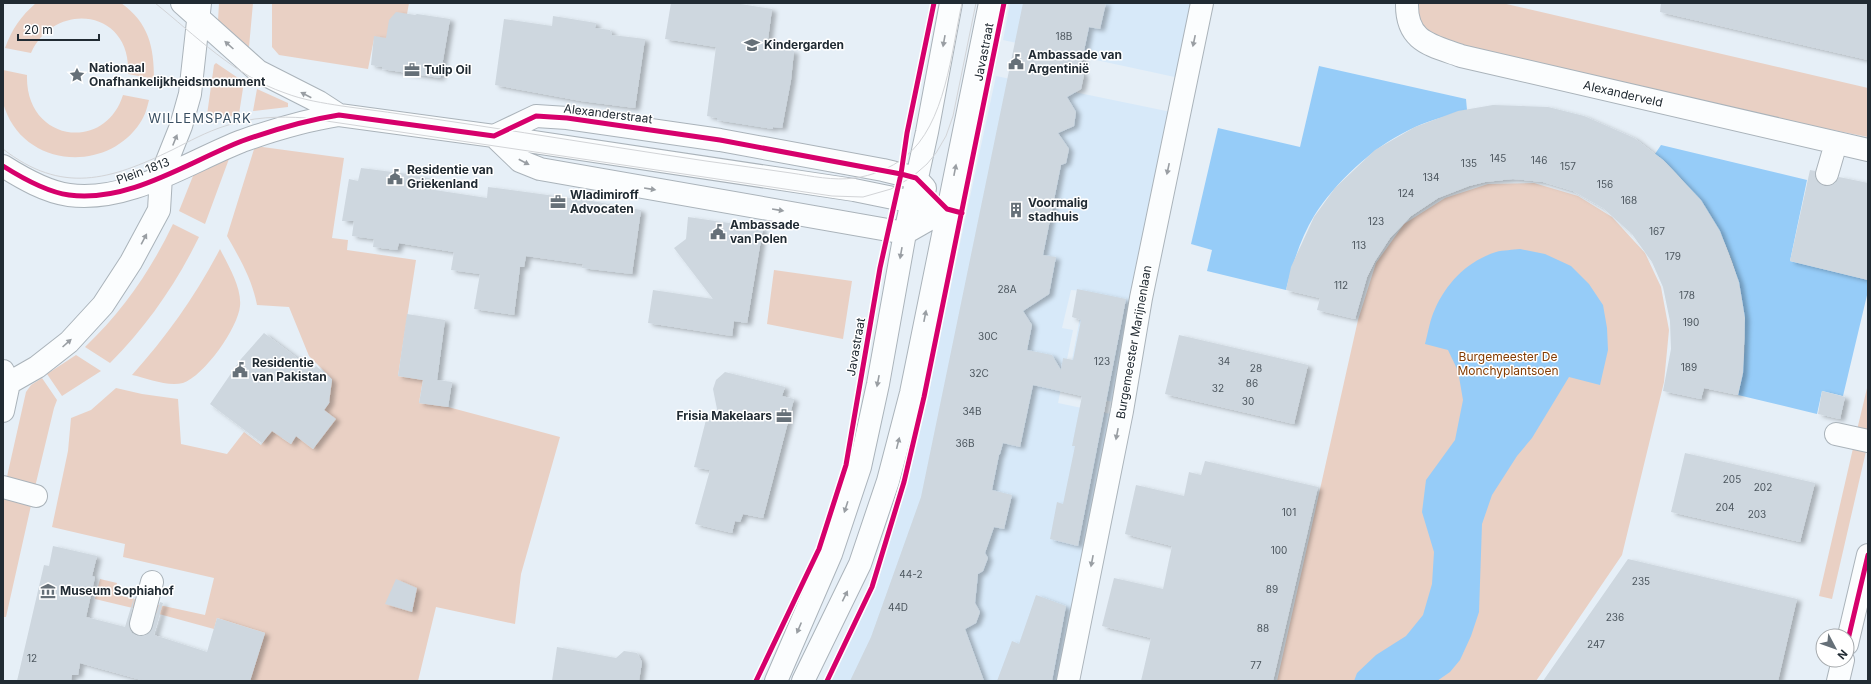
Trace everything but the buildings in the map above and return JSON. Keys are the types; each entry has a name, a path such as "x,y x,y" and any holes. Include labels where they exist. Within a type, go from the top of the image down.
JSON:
{"street":[{"path":"182,3 199,10 258,71 319,102 339,115 494,136 854,190 947,209"},
{"path":"776,681 831,554 860,468 878,384 905,233 927,132 951,3"},
{"name":"Javastraat","path":"803,681 860,564 888,481 910,393 990,3"},
{"name":"Burgemeester Marijnenlaan","path":"1068,681 1122,411 1141,298 1202,3"},
{"name":"Alexanderveld","path":"1407,3 1407,18 1415,35 1432,45 1461,56 1868,150"},
{"name":"Plein 1813","path":"6,377 37,367 69,342 103,305 131,262 159,210 161,176 181,126 190,94 199,10"},
{"name":"Plein 1813","path":"3,166 38,186 69,195 97,196 126,190 243,141 317,118 339,115"},
{"name":"Alexanderstraat","path":"494,136 536,116 567,118 720,140 916,178"},
{"path":"494,136 520,161 540,169 905,233 947,209"},
{"path":"1827,174 1836,143"},
{"path":"916,178 947,209"},
{"path":"3,411 6,377"},
{"path":"1836,434 1868,441"},
{"path":"3,487 36,496"},
{"path":"1851,628 1868,555"},
{"path":"141,624 152,582"},
{"path":"1838,681 1841,668"}],"shaded area":[{"path":"1010,3 1202,3 1184,79 1003,40"},
{"path":"996,76 1176,113 1123,404 1066,392 1085,291 1071,290 1062,328 1073,330 1058,403 1120,416 1067,681 830,681 876,570 904,481 949,295"}],"green space":[{"path":"36,3 121,3 138,19 148,36 153,56 154,79 128,74 126,52 118,36 105,25 90,19 73,19 57,25 42,36 31,53 5,48 18,23"},
{"path":"219,3 253,3 249,47 218,20"},
{"path":"272,3 409,3 407,14 386,38 374,39 368,69 279,55 272,47"},
{"path":"1407,3 1502,3 1868,88 1868,137 1461,56 1432,45"},
{"path":"216,63 244,82 239,114 208,123 206,122 214,65"},
{"path":"3,70 27,75 30,97 39,115 52,126 68,132 84,132 100,126 114,114 123,95 149,100 146,112 140,123 126,139 108,150 88,156 68,157 48,153 30,143 15,129 3,104"},
{"path":"257,89 288,103 288,107 253,111"},
{"path":"255,146 344,158 332,238 348,240 347,250 416,260 398,376 423,380 419,403 448,407 560,437 521,574 515,624 436,607 418,681 250,681 265,633 217,618 214,629 148,611 150,603 205,615 214,578 123,557 125,544 52,527 68,451 71,418 91,410 116,388 142,394 178,399 181,444 227,454 244,432 261,445 277,424 282,438 291,444 296,436 313,449 335,419 324,410 330,402 323,397 331,386 332,379 309,356 289,307 257,305 249,278 227,236"},
{"path":"233,148 205,224 179,211 197,166"},
{"name":"Burgemeester De Monchyplantsoen","path":"1534,183 1578,196 1612,217 1645,253 1661,287 1669,330 1664,382 1622,555 1536,681 1277,681 1358,320 1376,263 1404,224 1445,198 1488,184"},
{"path":"173,224 199,237 181,271 160,304 124,349 110,363 85,347 112,319 146,274"},
{"path":"220,249 237,284 240,306 233,326 219,350 200,371 191,379 183,383 170,384 132,375 180,315 201,283"},
{"path":"774,270 852,281 843,339 767,324"},
{"path":"76,355 101,371 62,396 47,374"},
{"path":"42,378 57,400 35,487 6,481 26,392 31,385"},
{"path":"1868,384 1868,432 1857,430"},
{"path":"1854,444 1867,447 1832,599 1819,596"},
{"path":"3,495 32,501 6,617 3,617"},
{"path":"100,579 117,583 114,594 143,601 141,610 95,599"}],"water":[{"path":"1319,66 1466,99 1467,110 1422,124 1394,138 1368,157 1343,179 1332,191 1309,224 1297,252 1286,290 1207,271 1212,250 1191,244 1218,128 1300,147"},
{"path":"1661,145 1807,180 1790,261 1868,280 1868,291 1843,396 1822,391 1817,414 1738,395 1743,366 1745,337 1743,309 1738,281 1729,254 1717,228 1702,204 1673,170 1655,154"},
{"path":"1520,249 1545,254 1571,266 1589,284 1603,305 1607,328 1608,350 1600,385 1569,377 1532,438 1517,456 1492,495 1482,524 1479,612 1471,636 1460,660 1450,672 1437,681 1354,681 1357,673 1376,655 1406,636 1423,615 1432,584 1434,552 1422,512 1426,480 1455,440 1463,400 1458,371 1448,350 1425,344 1433,313 1452,281 1476,261 1496,252"}],"tram line":[{"path":"155,3 216,54 249,76 267,86 306,99 342,106 831,179 861,177 881,171 894,165 905,157 919,143 930,126 945,86 962,3"},
{"path":"3,149 25,163 46,173 66,177 86,178 107,175 128,169 211,131 235,123 275,117 296,117 832,196 863,197 891,189 912,177 927,164 936,153 946,136 953,116 976,3"}],"cycle path":[{"path":"756,681 819,549 846,465 880,268 901,174 907,133 934,3"},
{"path":"827,681 872,587 904,482 924,397 1004,3"},
{"path":"3,166 43,188 69,195 91,196 114,193 136,187 158,179 242,141 290,126 327,117 339,115 494,136 536,116 567,118 720,140 901,174 916,178 947,209 962,213"},
{"path":"1851,628 1868,555"}],"place":[{"name":"Kindergarden","path":"752,45"},
{"name":"Ambassade van Argentinië","path":"1016,62"},
{"name":"Tulip Oil","path":"412,70"},
{"name":"Nationaal Onafhankelijkheidsmonument","path":"77,75"},
{"name":"Residentie van Griekenland","path":"395,177"},
{"name":"Wladimiroff Advocaten","path":"558,202"},
{"name":"Voormalig stadhuis","path":"1016,210"},
{"name":"Ambassade van Polen","path":"718,232"},
{"name":"Residentie van Pakistan","path":"240,370"},
{"name":"Frisia Makelaars","path":"784,416"},
{"name":"Museum Sophiahof","path":"48,591"}],"district":[{"name":"WILLEMSPARK","path":"200,118"}]}
